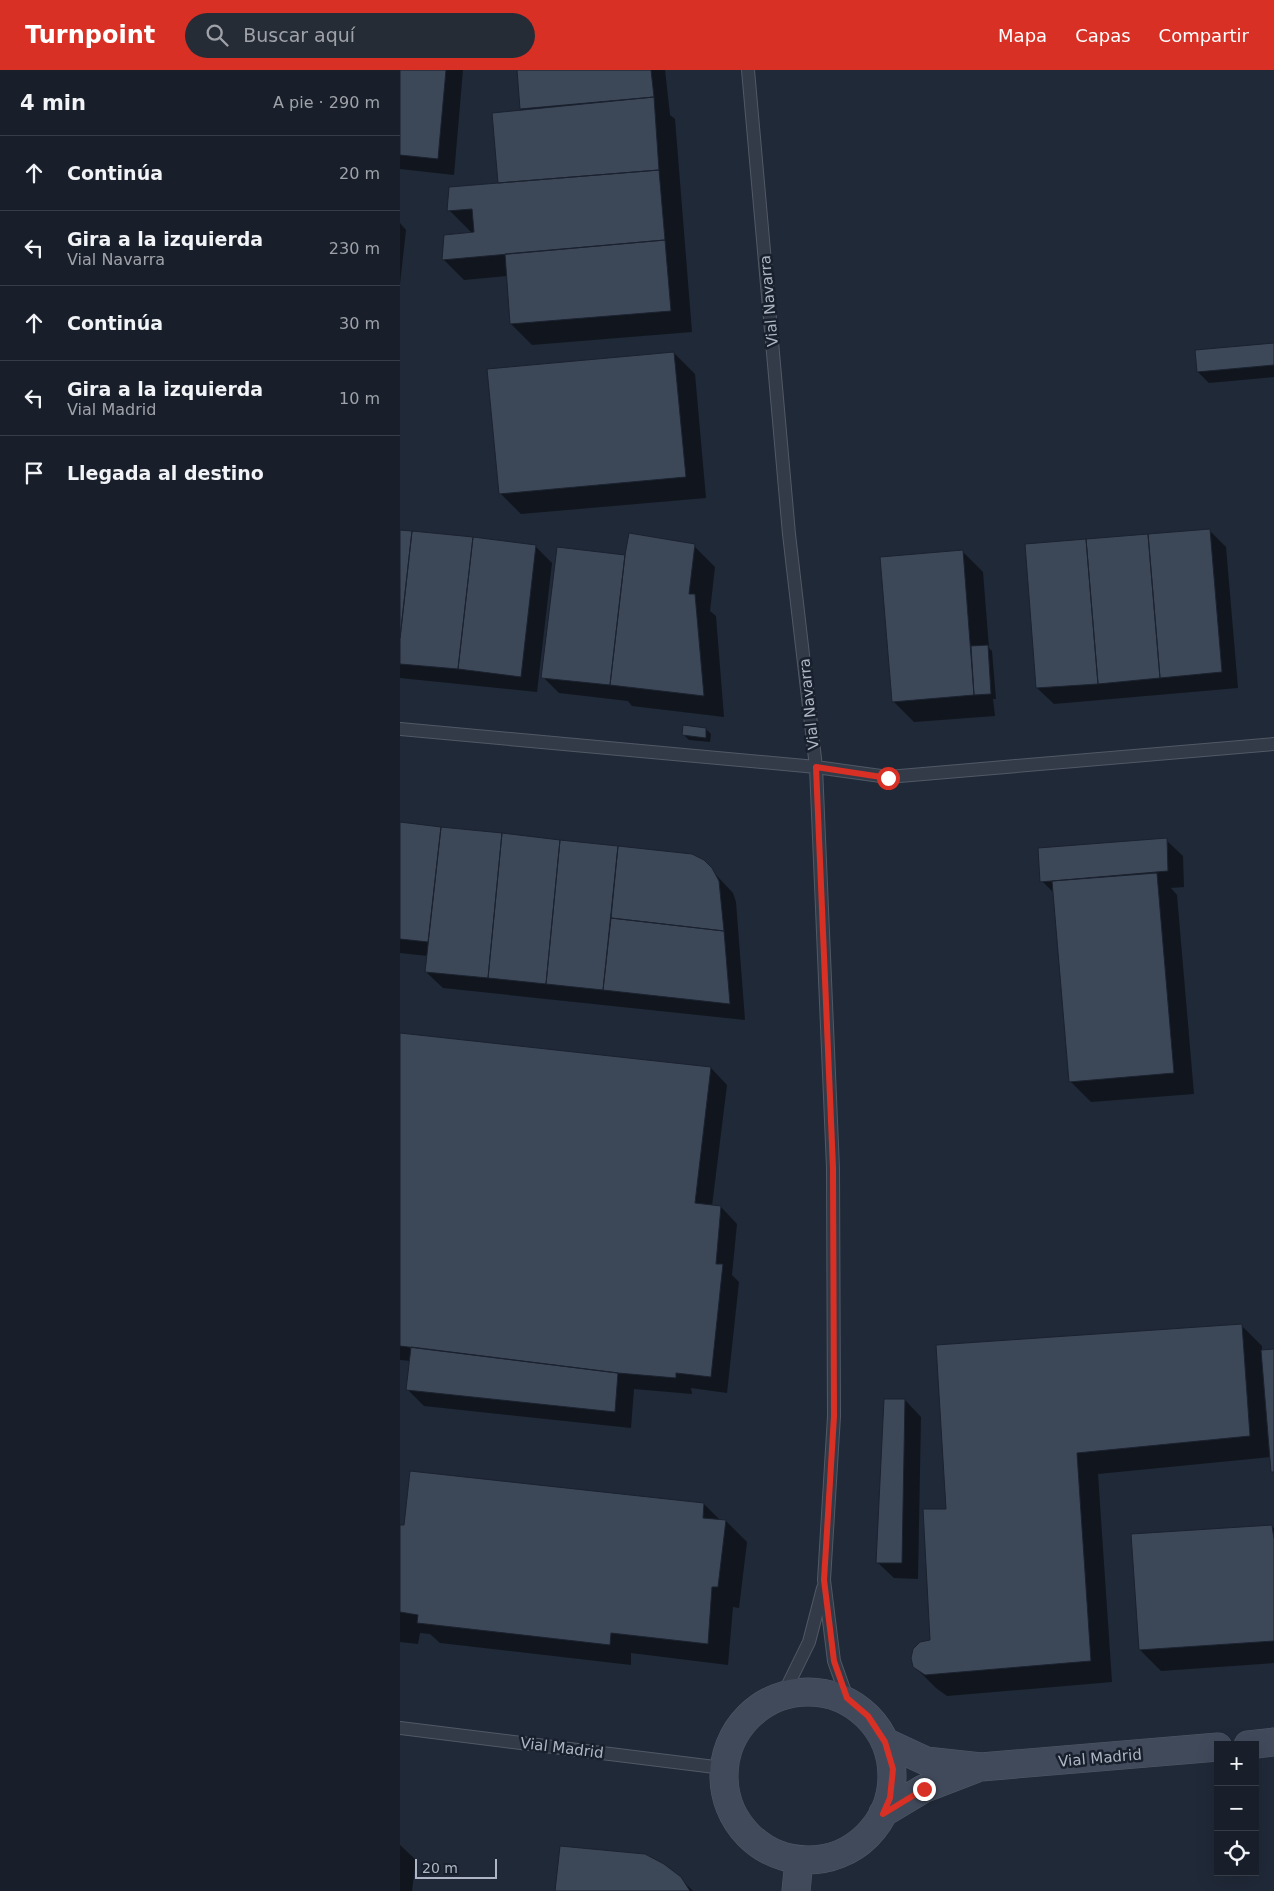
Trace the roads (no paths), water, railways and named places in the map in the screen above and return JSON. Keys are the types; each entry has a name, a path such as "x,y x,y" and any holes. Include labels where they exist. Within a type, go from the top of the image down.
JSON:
{"street":[{"path":"811,1690 847,1698 868,1716 885,1742 893,1769 890,1798 877,1826 856,1846 829,1858 799,1860 767,1851 742,1830 726,1801 723,1768 732,1736 754,1711 783,1695 811,1690"},
{"name":"Vial Madrid","path":"885,1742 926,1762 982,1766 1214,1747"},
{"path":"1259,1744 1274,1742"},
{"name":"Vial Madrid","path":"883,1814 924,1789 982,1766"},
{"path":"796,1891 799,1860"}],"lane":[{"name":"Vial Navarra","path":"748,70 789,534 816,767 833,1168 834,1416 824,1580 809,1642 783,1695"},
{"path":"400,729 816,767 888,778 1274,744"},
{"name":"Vial Navarra","path":"824,1580 834,1661 847,1698"},
{"name":"Vial Madrid","path":"400,1728 723,1768"}]}
